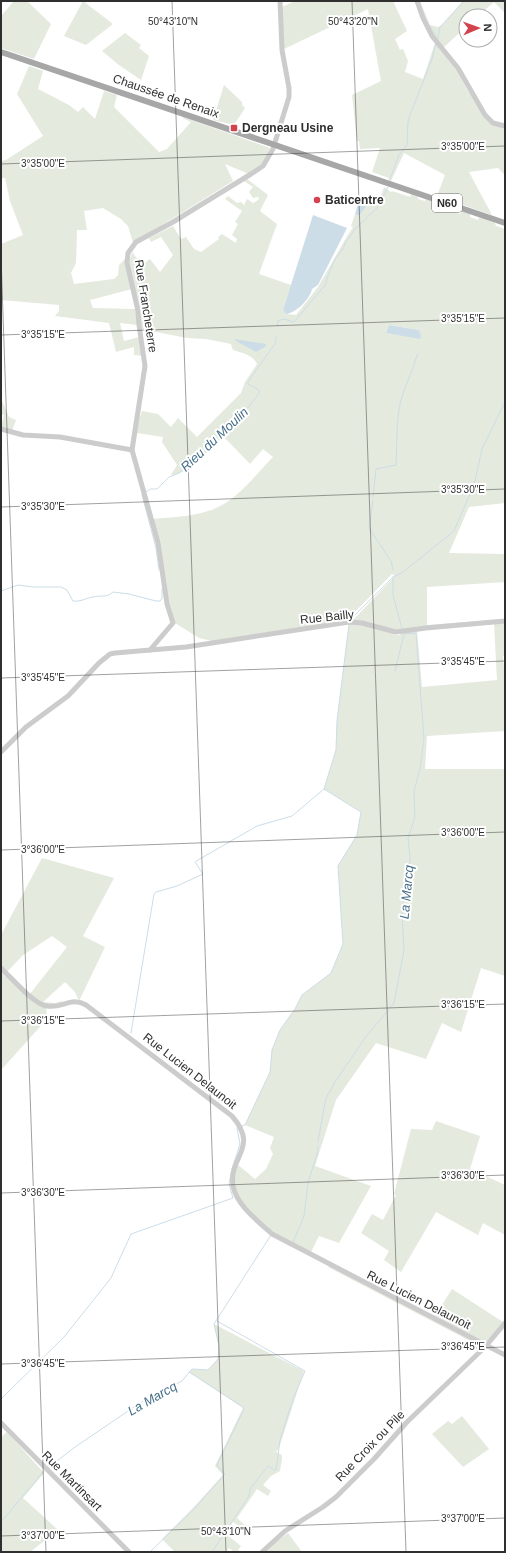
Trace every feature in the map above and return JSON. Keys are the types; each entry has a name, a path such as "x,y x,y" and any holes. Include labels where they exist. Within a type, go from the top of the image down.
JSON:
{"main road":[{"name":"Chaussée de Renaix","path":"1,52 505,222"}],"street":[{"name":"Rue Francheterre","path":"150,650 172,623 167,604 158,543 132,450 145,366 138,311 127,263 128,253 139,240 173,222 258,170 268,159 275,145 290,93 282,50 280,1"},
{"path":"417,1 432,36 458,68 485,115 493,123 505,126"},
{"path":"1,428 23,435 60,437 132,450"},
{"name":"Rue Bailly","path":"1,752 26,727 68,696 106,657 116,653 164,650 349,622 362,623 396,632 505,621"},
{"name":"Rue Lucien Delaunoit","path":"1,968 28,995 46,1006 79,1001 86,1005 232,1116 242,1129 244,1144 233,1179 236,1193 243,1204 272,1234 505,1355"},
{"name":"Rue Croix ou Pile","path":"262,1552 285,1531 336,1497 374,1459 407,1422 486,1346 505,1323"},
{"name":"Rue Martinsart","path":"1,1423 129,1552"}],"shaded area":[{"path":"14,1 27,1 51,24 34,59 1,48 1,16"},
{"path":"83,1 113,24 86,45 64,36"},
{"path":"295,1 393,1 407,31 395,39 400,50 403,49 408,61 405,72 423,79 435,43 451,60 469,93 484,116 505,127 505,175 498,168 469,172 492,215 437,196 445,175 404,153 391,181 388,180 389,178 372,172 380,148 360,149 359,141 357,141 352,95 381,81 368,9 284,49 282,7"},
{"path":"418,1 420,1 430,25 438,27 442,25 463,1 505,1 505,13 494,2 487,8 458,8 458,34 444,47 432,35"},
{"path":"125,33 141,45 139,48 149,56 141,80 102,51"},
{"path":"29,66 43,71 38,89 69,105 78,112 83,107 95,119 104,91 117,95 114,107 159,152 167,149 191,122 183,117 270,148 263,164 249,174 225,164 233,181 133,243 128,226 121,219 103,208 84,211 87,230 77,230 76,263 71,273 74,284 114,279 118,275 119,265 125,259 132,289 90,300 93,308 136,309 137,325 120,323 124,341 139,337 143,356 134,355 134,347 116,352 109,323 55,316 59,311 59,305 1,300 1,244 23,235 10,201 5,178 1,178 1,161 6,160 43,136 17,94"},
{"path":"224,85 242,102 242,105 245,108 234,125 213,120"},
{"path":"247,179 268,195 260,211 277,224 259,274 291,285 283,310 287,314 296,315 318,287 353,227 351,226 355,214 359,216 372,199 379,201 384,187 391,192 392,191 410,197 411,194 418,197 418,199 425,201 426,199 434,202 436,205 440,206 441,204 445,206 444,208 460,214 461,211 470,214 470,217 478,220 479,217 495,223 496,226 505,229 505,503 469,507 449,553 505,554 505,582 427,587 427,625 505,619 399,631 353,620 395,576 392,574 347,620 212,641 199,638 175,623 170,610 153,519 194,514 218,507 227,502 244,488 273,457 263,449 250,464 223,436 191,466 184,471 171,475 177,465 162,442 163,437 137,433 140,414 140,417 142,411 158,414 171,427 178,418 197,437 241,393 245,382 257,364 250,356 233,350 231,344 206,339 187,338 141,329 141,309 139,308 129,264 132,252 142,265 150,259 160,272 173,255 161,237 151,242 149,238 173,226 181,239 186,237 194,249 201,252 219,239 218,237 222,234 236,243 237,239 232,235 238,224 235,222 242,211 225,199 228,196 237,203 241,202 244,205 247,199 253,203 258,200 259,197 253,198 249,192 253,187 244,181","holes":["389,325 419,330 396,334 386,333"]},
{"path":"1,398 9,417 16,420 12,431 1,427 4,415 1,414"},
{"path":"505,622 505,655 503,656 505,680 505,731 427,736 425,769 505,769 505,976 481,968 461,1032 442,1023 426,1059 376,1043 336,1100 315,1166 371,1186 339,1243 319,1236 310,1254 272,1234 239,1200 233,1179 237,1164 255,1179 266,1169 273,1154 270,1148 274,1137 245,1125 270,1072 272,1050 280,1030 295,1009 302,995 331,973 343,944 338,866 357,835 361,812 324,789 336,750 337,721 349,624 354,623 394,633 394,635 400,635 400,633 417,630 422,687 497,680 494,623"},
{"path":"42,858 114,878 83,936 105,947 79,1001 75,992 65,982 43,1002 63,1002 46,1006 47,1019 1,1070 1,935","holes":["52,936 67,947 29,995 6,973 23,955"]},
{"path":"436,1121 480,1136 470,1169 505,1185 505,1235 483,1223 478,1235 436,1212 401,1272 384,1260 389,1251 361,1233 372,1214 383,1220 396,1195 394,1194 411,1129 432,1130"},
{"path":"329,1266 475,1341 474,1343 328,1267"},
{"path":"452,1289 503,1322 488,1341 483,1341 435,1316"},
{"path":"214,1324 304,1371 279,1448 276,1452 282,1455 280,1471 271,1476 263,1485 271,1491 268,1496 257,1489 237,1518 249,1529 246,1531 233,1522 226,1534 241,1546 238,1550 241,1552 234,1552 229,1548 226,1552 175,1552 162,1539 223,1475 215,1466 243,1408 189,1372 192,1369 208,1370 218,1359 219,1346"},
{"path":"462,1416 489,1449 463,1467 432,1434 448,1421 452,1424"},
{"path":"7,1432 44,1473 23,1498 58,1530 30,1552 1,1552 1,1437"},
{"path":"288,1533 302,1552 266,1552 274,1543"}],"water":[{"path":"361,195 372,199 359,216 355,214"},
{"path":"313,215 347,228 318,285 312,289 311,293 302,305 294,311 286,314 283,310"},
{"path":"389,325 419,330 420,339 386,333"},
{"path":"235,339 266,344 265,347 256,352"}],"waterway":[{"path":"438,39 440,27 464,1"},
{"name":"Rieu du Moulin","path":"429,25 437,37"},
{"name":"Rieu du Moulin","path":"390,179 399,155 407,145 408,122 432,59 436,43"},
{"name":"Rieu du Moulin","path":"277,326 278,321 284,319 294,322 326,284 335,259 343,249 345,243 356,228 377,208 388,187"},
{"path":"420,333 421,337"},
{"name":"Rieu du Moulin","path":"146,492 150,489 157,489 169,477 179,473 206,451 209,444 229,425 240,418 260,392 248,384 248,382 276,342 276,337"},
{"path":"373,497 376,469 396,465 399,408 418,355"},
{"path":"352,618 393,577 403,572 454,531 474,485 482,449 505,402"},
{"name":"Rieu du Moulin","path":"142,495 156,548 159,570"},
{"path":"373,501 369,528 391,561 393,570"},
{"name":"La Marcq","path":"393,577 393,595 402,629"},
{"name":"Rieu du Moulin","path":"1,591 18,585 33,587 61,587 67,590 73,601 79,601 96,596 106,596 113,592 160,601 162,598 162,589"},
{"path":"242,1126 245,1125 270,1072 272,1050 280,1030 295,1009 302,995 331,973 343,944 338,866 357,835 361,812 324,789 336,750 337,721 349,624"},
{"name":"La Marcq","path":"318,1141 326,1098 365,1038 394,1003 404,950 402,913 406,882 409,877 410,857 408,838 415,817 414,791 420,769 424,739 416,633 404,634 395,671"},
{"path":"131,1033 154,894 156,892 177,886 203,874 195,862 257,826 292,816 324,789"},
{"path":"1,1399 64,1337 111,1278 131,1234 233,1198 229,1184 240,1144 237,1128"},
{"name":"La Marcq","path":"293,1242 304,1216 308,1183 318,1151 318,1146"},
{"name":"La Marcq","path":"48,1468 75,1447 140,1403 182,1381 192,1369 208,1370 218,1359 219,1346 214,1324 271,1235"},
{"path":"212,1552 249,1496 250,1489 268,1466 276,1470 280,1440 293,1399 305,1371 217,1321"},
{"path":"150,1552 195,1508 225,1474 217,1465 244,1409 189,1372"},
{"path":"1,1522 44,1471"}],"place":[{"name":"Dergneau Usine","path":"234,128"},
{"name":"Baticentre","path":"317,200"}]}
